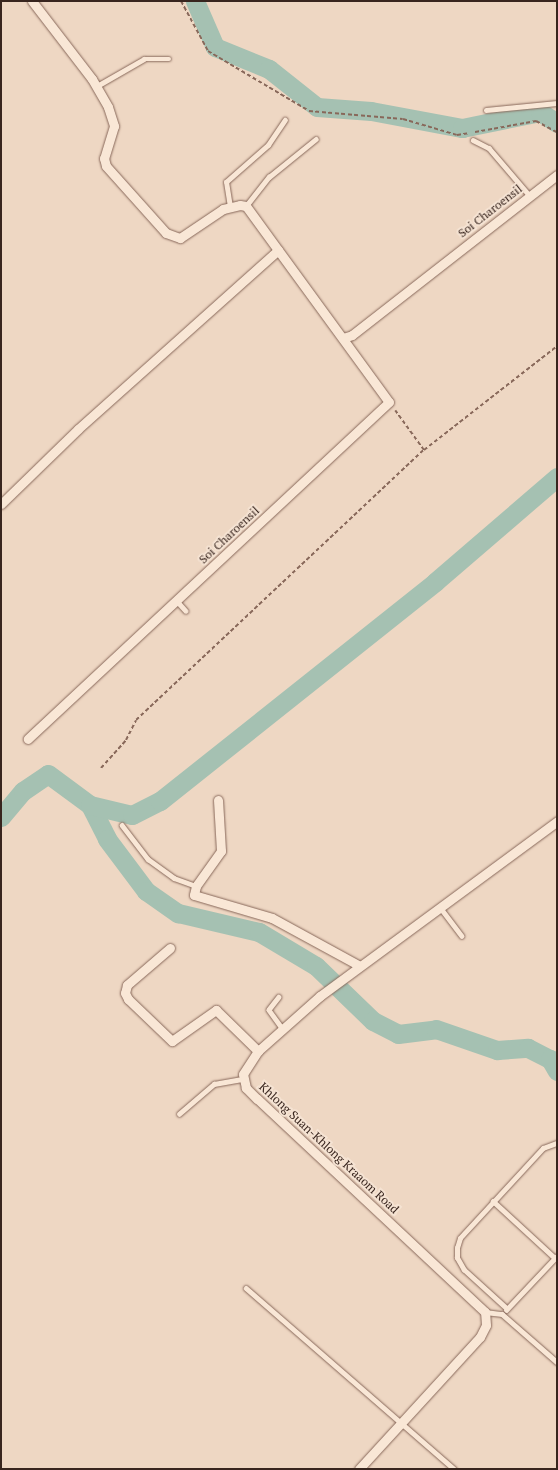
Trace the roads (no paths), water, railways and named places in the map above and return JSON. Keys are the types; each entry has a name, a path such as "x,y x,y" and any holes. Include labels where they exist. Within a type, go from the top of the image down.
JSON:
{"street":[{"path":"32,1 97,86 113,122 104,158 106,166 166,233 180,238 230,207 246,206 333,330 343,338"},
{"name":"Soi Charoensil","path":"28,739 390,402 343,338 352,335 557,174"},
{"path":"1,504 78,428 278,250"},
{"path":"218,800 221,850 196,886 196,896 272,918 360,966"},
{"name":"Khlong Suan-Khlong Kraaom Road","path":"485,1312 257,1099 242,1079 248,1061 320,996 557,821"},
{"path":"170,948 127,985 125,993 128,999 172,1041 216,1010 258,1051"},
{"path":"359,1469 480,1337 486,1325 485,1312"}],"lane":[{"path":"97,86 142,60 169,59"},
{"path":"486,110 557,103"},
{"path":"230,207 226,182 268,145 284,120"},
{"path":"246,206 269,177 316,139"},
{"path":"473,140 489,148 530,196"},
{"path":"177,601 186,611"},
{"path":"122,825 148,859 174,878 196,886"},
{"path":"440,907 462,936"},
{"path":"279,997 269,1010 283,1028"},
{"path":"178,1114 214,1084 242,1079"},
{"path":"507,1309 464,1270 457,1258 460,1238 543,1148 557,1143"},
{"path":"493,1201 556,1257 502,1314"},
{"path":"246,1288 400,1424 454,1469"},
{"path":"485,1312 502,1314 557,1362"}],"waterway":[{"path":"195,1 215,47 269,69 317,107 371,111 462,128 540,112 557,123"},
{"path":"1,817 23,791 48,774 90,805 132,815 160,801 435,582 557,477"},
{"path":"90,805 107,839 146,891 178,913 259,932 316,966 373,1021 398,1034 436,1029 497,1050 528,1048 550,1059 557,1071"}]}
